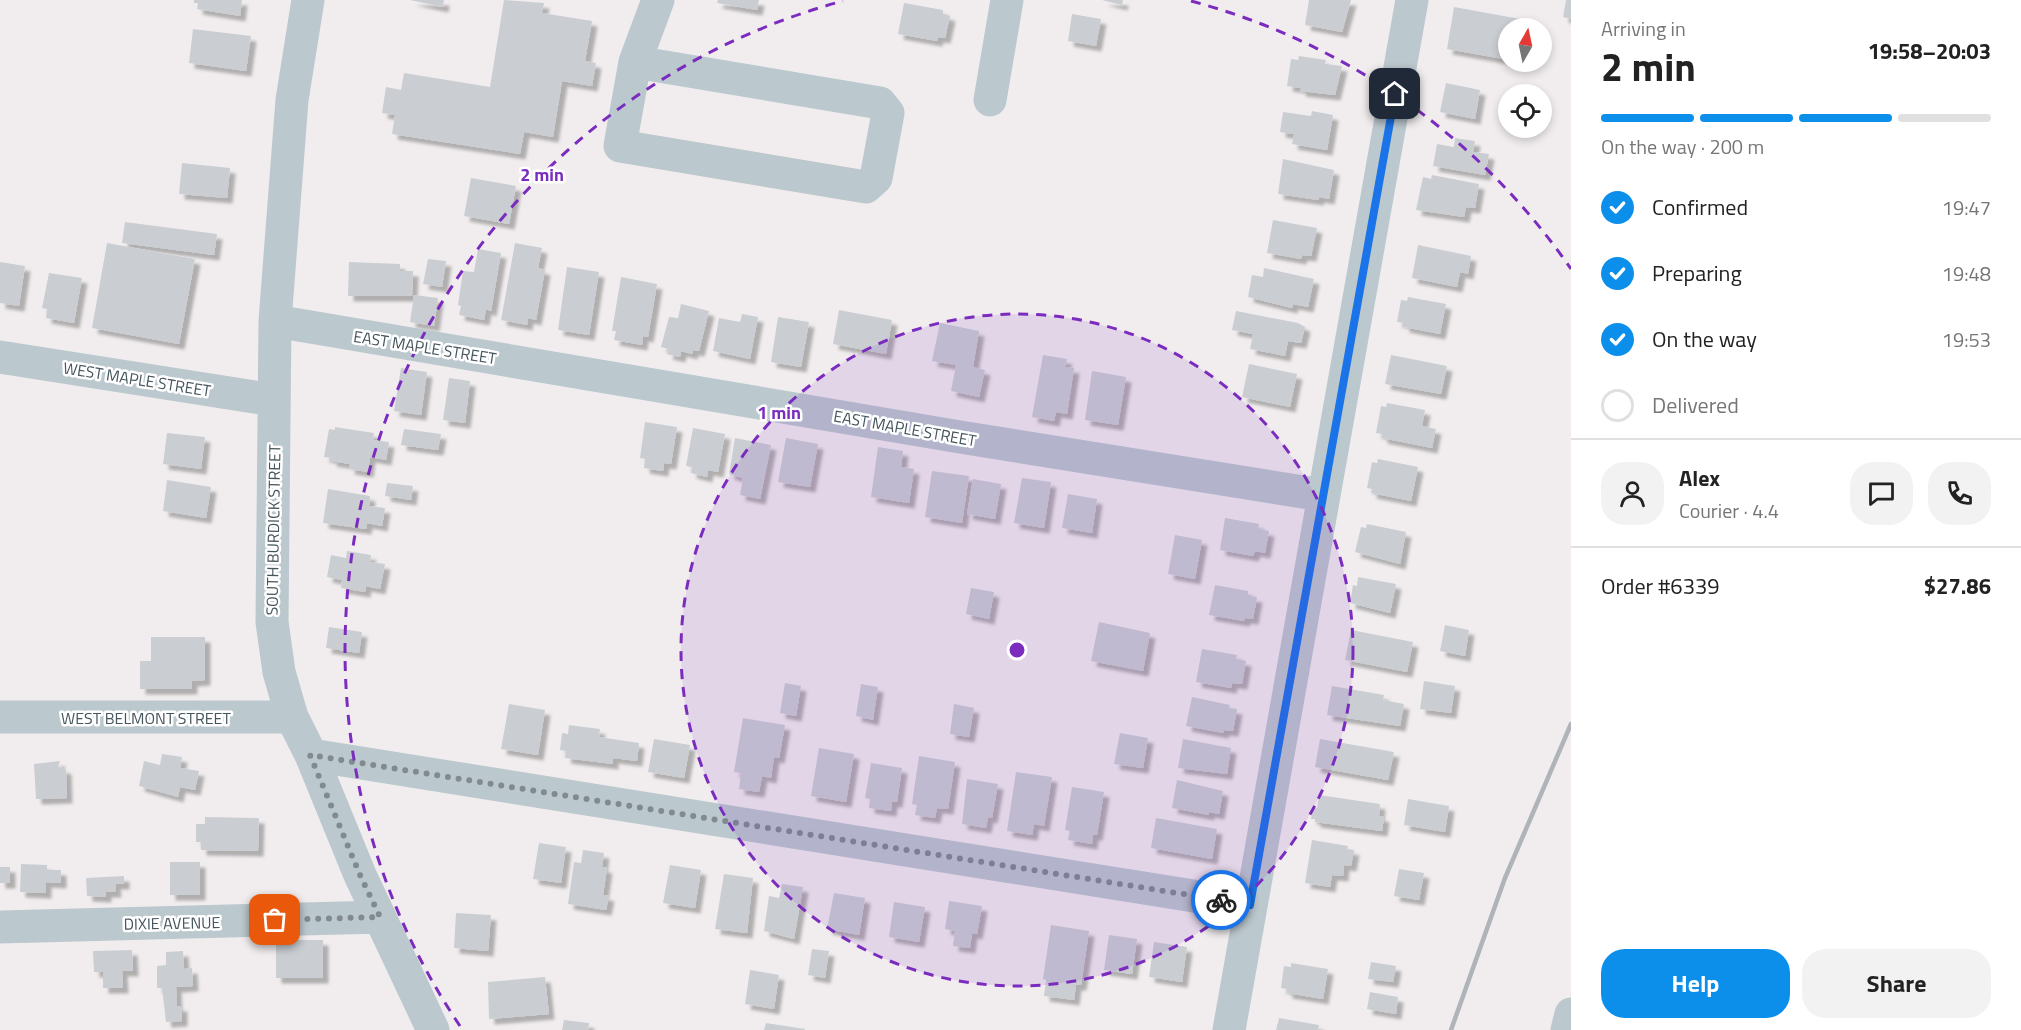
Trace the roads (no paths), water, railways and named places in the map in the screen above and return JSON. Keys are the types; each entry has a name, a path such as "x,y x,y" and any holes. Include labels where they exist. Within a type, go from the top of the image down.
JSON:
{"street":[{"name":"SOUTH BURDICK STREET","path":"308,0 292,100 275,321 272,622 279,672 292,717 360,875 433,1030"},
{"path":"990,100 1007,0"},
{"path":"1229,1030 1322,495 1412,0"},
{"path":"635,62 880,104 888,113 876,178 866,187 620,146 635,62 657,6"},
{"name":"EAST MAPLE STREET","path":"275,321 949,435 1322,495"},
{"name":"WEST MAPLE STREET","path":"0,357 274,400"},
{"name":"WEST BELMONT STREET","path":"0,717 292,717"},
{"path":"310,755 1250,905"},
{"name":"DIXIE AVENUE","path":"0,927 380,917"},
{"path":"1567,1030 1571,1014"}],"railway":[{"path":"1451,1030 1505,878 1571,724"}]}
